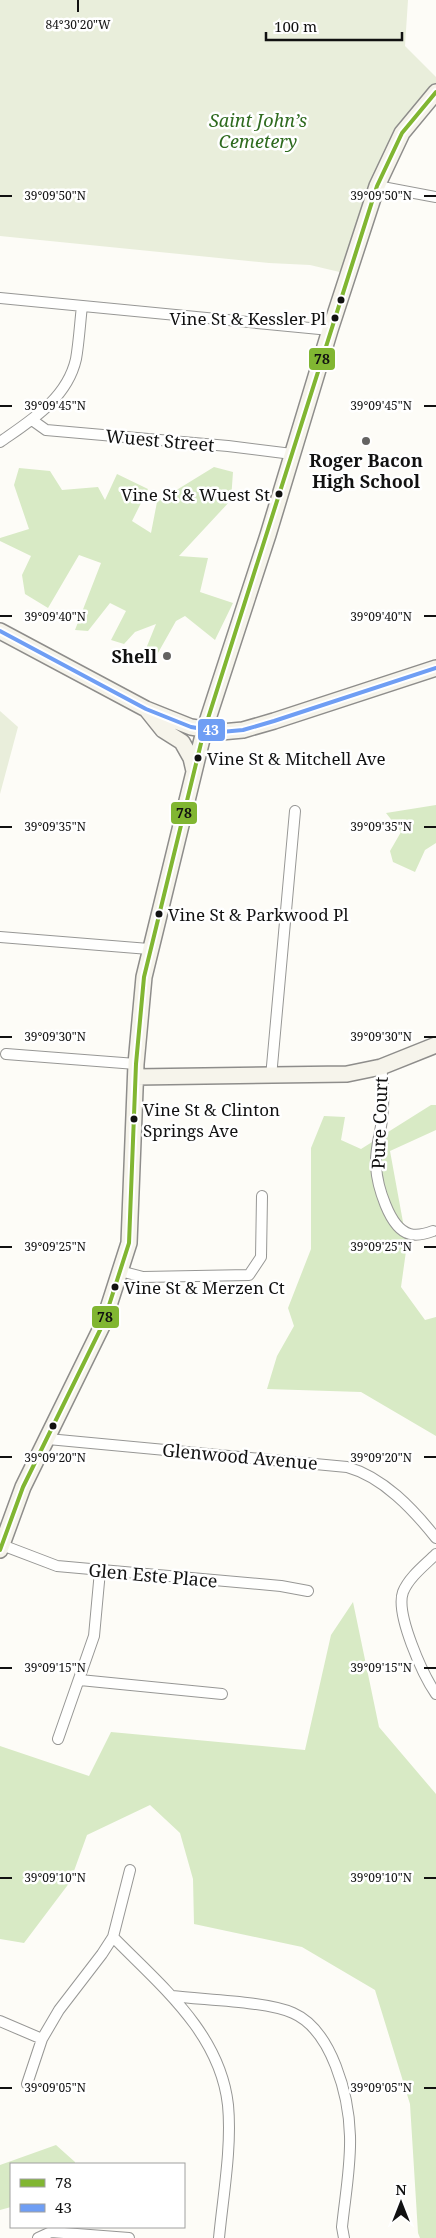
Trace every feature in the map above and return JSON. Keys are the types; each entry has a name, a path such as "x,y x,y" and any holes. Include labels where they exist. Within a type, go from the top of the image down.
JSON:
{"main road":[{"path":"1,1547 23,1487 103,1324 131,1231 136,1071 144,976 149,949 204,731 330,330 378,186 402,133 436,92"},
{"path":"0,631 146,709 204,731 243,730 436,668"},
{"path":"146,709 163,730 182,742 194,772"},
{"path":"136,1071 271,1077 326,1076 381,1067 436,1045"}],"street":[{"path":"378,186 436,197"},
{"path":"0,298 330,330"},
{"path":"0,442 32,420 54,400 72,372 76,360 82,306"},
{"name":"Wuest Street","path":"32,420 46,430 228,446 292,454"},
{"path":"271,1077 295,811"},
{"path":"0,937 149,949"},
{"path":"6,1054 136,1071"},
{"name":"Pure Court","path":"381,1067 383,1100 376,1164 380,1189 390,1214 400,1228 409,1234 420,1235 432,1231"},
{"path":"120,1271 143,1277 248,1275 254,1270 261,1257 262,1196"},
{"name":"Glenwood Avenue","path":"48,1439 347,1467 359,1471 391,1491 436,1538"},
{"name":"Glen Este Place","path":"1,1547 57,1566 281,1586 308,1591"},
{"path":"436,1554 408,1583 401,1603 402,1617 424,1673 436,1694"},
{"path":"58,1739 94,1636 100,1571"},
{"path":"80,1680 222,1694"},
{"path":"27,2084 42,2039 58,2010 113,1937 130,1870"},
{"path":"113,1937 172,1996 208,2043 225,2085 228,2128 219,2238"},
{"path":"172,1996 281,2008 306,2020 315,2029 337,2071 348,2113 350,2152 342,2227 344,2238"},
{"path":"0,2021 42,2039"},
{"path":"42,2235 129,2238"}],"green space":[{"name":"Saint John’s Cemetery","path":"0,0 408,0 405,46 436,77 436,92 414,116 348,274 310,265 269,263 0,236"},
{"path":"214,467 233,472 231,500 179,556 208,558 200,592 233,603 215,640 185,616 176,621 154,660 143,656 156,624 135,632 124,644 111,640 126,611 110,603 88,631 75,630 101,563 79,555 48,608 25,594 22,575 31,556 0,541 0,538 29,529 14,485 19,468 50,471 62,490 98,487 105,500 117,474 148,489 132,521 151,533 157,502"},
{"path":"0,711 18,727 0,794"},
{"path":"436,805 436,843 425,850 415,872 393,862 390,851 401,832 386,813"},
{"path":"431,1105 436,1105 436,1130 390,1151 407,1244 401,1287 425,1320 436,1317 436,1436 361,1392 267,1389 277,1356 294,1326 288,1308 311,1249 311,1148 324,1116 345,1117 341,1140 361,1149"},
{"path":"353,1602 379,1727 436,1794 436,2238 420,2238 418,2233 410,2104 375,1990 302,1947 194,1924 193,1879 180,1833 150,1805 87,1835 70,1882 24,1943 0,1939 0,1746 89,1776 111,1732 305,1750 331,1635"},
{"path":"56,2145 75,2162 10,2163 10,2207 0,2210 0,2165"}],"transit line":[{"name":"78","path":"0,1550 23,1487 103,1324 129,1243 136,1064 144,977 204,731 377,186 402,133 436,92"},
{"name":"43","path":"0,631 146,709 191,727 221,732 243,730 274,721 436,668"}],"place":[{"name":"Vine St & Kessler Pl","path":"335,318"},
{"name":"Roger Bacon High School","path":"366,441"},
{"name":"Vine St & Wuest St","path":"279,494"},
{"name":"Shell","path":"167,656"},
{"name":"Vine St & Mitchell Ave","path":"198,758"},
{"name":"Vine St & Parkwood Pl","path":"159,914"},
{"name":"Vine St & Clinton Springs Ave","path":"134,1119"},
{"name":"Vine St & Merzen Ct","path":"115,1287"}]}
